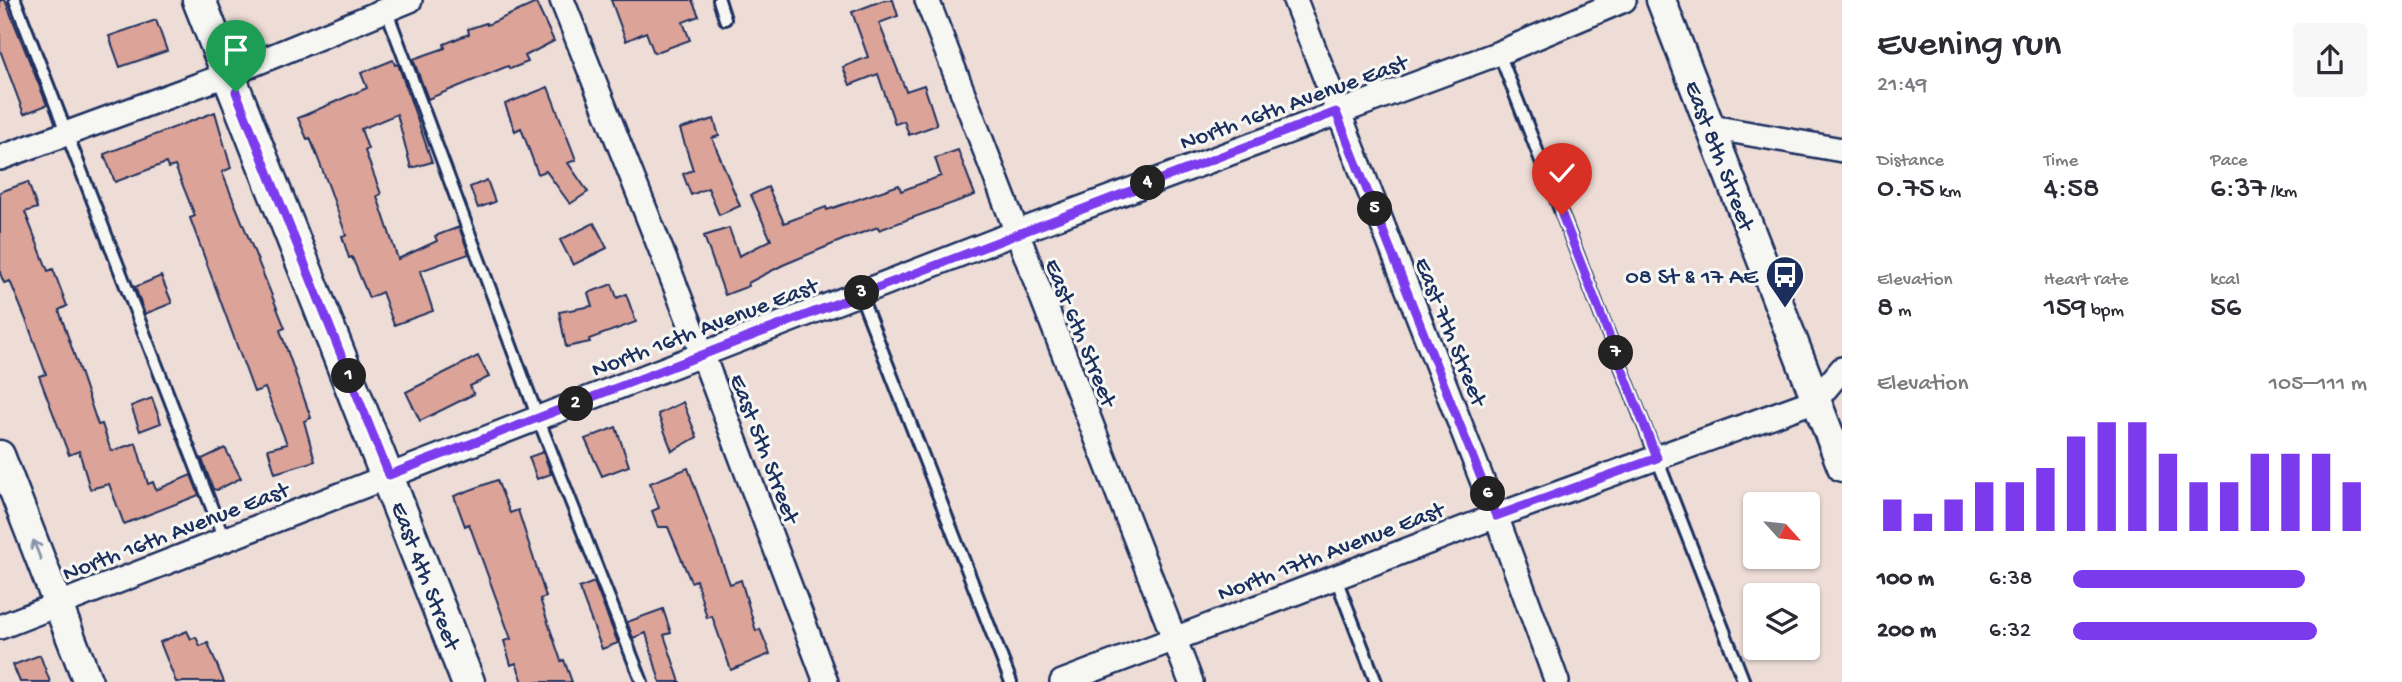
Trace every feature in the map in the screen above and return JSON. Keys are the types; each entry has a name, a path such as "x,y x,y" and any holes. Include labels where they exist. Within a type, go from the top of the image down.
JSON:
{"main road":[{"name":"East 4th Street","path":"200,0 389,475 468,682"}],"street":[{"path":"0,158 229,74 384,5 410,0"},
{"name":"East 5th Street","path":"562,0 703,356 826,682"},
{"name":"East 6th Street","path":"927,0 1014,233 1191,682"},
{"name":"East 7th Street","path":"1295,0 1336,112 1496,516 1557,682"},
{"name":"North 16th Avenue East","path":"0,627 1014,233 1499,53 1624,0"},
{"name":"East 8th Street","path":"1661,0 1842,467"},
{"path":"1710,127 1842,150"},
{"name":"North 17th Avenue East","path":"1062,682 1335,576 1816,400 1842,369"},
{"path":"0,455 88,682"}],"lane":[{"path":"15,0 224,540"},
{"path":"719,0 725,19"},
{"path":"384,5 538,418 642,682"},
{"path":"1499,53 1744,682"},
{"path":"860,294 1011,682"},
{"path":"1335,576 1376,682"}],"building":[{"path":"0,0 5,0 47,105 24,114 0,50"},
{"path":"611,0 692,0 699,16 683,22 690,40 654,53 646,32 626,41"},
{"path":"884,0 893,0 898,16 879,23 906,91 924,85 937,125 909,135 904,121 895,124 878,74 850,85 843,67 868,57 852,12"},
{"path":"536,3 554,41 525,56 528,62 510,69 508,66 428,99 413,59 445,48 444,44 469,34 468,29 486,23 487,25"},
{"path":"156,20 167,51 120,67 109,36"},
{"path":"393,60 395,65 398,64 432,162 411,168 397,114 361,129 368,149 365,151 381,194 377,196 398,259 437,241 435,236 459,227 469,254 420,271 433,311 394,325 382,292 369,298 352,257 349,258 342,236 346,235 329,187 310,138 307,139 298,118 367,88 361,73"},
{"path":"548,87 576,160 568,163 588,192 570,204 546,171 538,174 521,128 515,131 505,104"},
{"path":"215,112 231,168 222,172 285,328 280,330 311,418 304,421 315,461 275,473 268,449 287,444 265,388 254,392 190,218 195,216 175,166 168,168 166,163 115,182 104,154"},
{"path":"714,119 719,136 712,138 740,206 719,215 708,188 691,195 683,174 693,170 680,129"},
{"path":"958,150 975,195 879,230 878,227 845,239 783,265 748,283 749,286 725,295 704,236 729,228 739,256 771,240 751,195 768,187 784,223 899,185 901,191 941,176 935,158"},
{"path":"487,180 495,202 478,208 470,187"},
{"path":"28,182 37,208 25,212 48,271 53,269 67,306 59,310 98,425 102,424 111,451 136,443 148,484 153,482 156,490 191,475 199,495 124,524 109,484 90,489 79,451 69,455 39,376 46,374 27,322 10,281 4,283 0,273 0,192"},
{"path":"594,223 607,248 573,265 560,240"},
{"path":"161,276 172,303 145,314 135,287"},
{"path":"612,284 617,298 626,294 636,322 589,339 590,342 566,347 559,312 592,306 588,293"},
{"path":"478,356 489,377 470,386 474,394 420,421 406,392"},
{"path":"152,398 161,423 140,431 131,406"},
{"path":"683,402 697,437 672,451 658,414"},
{"path":"616,427 629,466 602,476 585,439"},
{"path":"225,448 241,478 217,490 213,489 202,459"},
{"path":"543,452 551,474 537,479 529,457"},
{"path":"688,468 730,584 741,580 756,631 760,629 770,654 731,670 712,616 707,618 696,580 691,582 668,527 658,527 652,511 659,508 650,483"},
{"path":"497,480 510,513 518,510 546,597 540,599 561,661 564,660 572,682 523,682 516,663 511,665 504,641 511,639 469,524 465,526 454,496"},
{"path":"594,582 618,643 602,649 579,588"},
{"path":"663,609 671,633 664,635 680,682 660,682 646,633 633,638 627,622"},
{"path":"187,631 191,639 196,637 200,646 208,643 224,682 176,682 160,642"},
{"path":"40,655 50,682 20,682 13,665"}],"place":[{"name":"08 St & 17 AE","path":"1785,309"}],"route":[{"path":"236,92 389,475 1014,233 1336,112 1496,516 1657,458 1562,215"}]}
